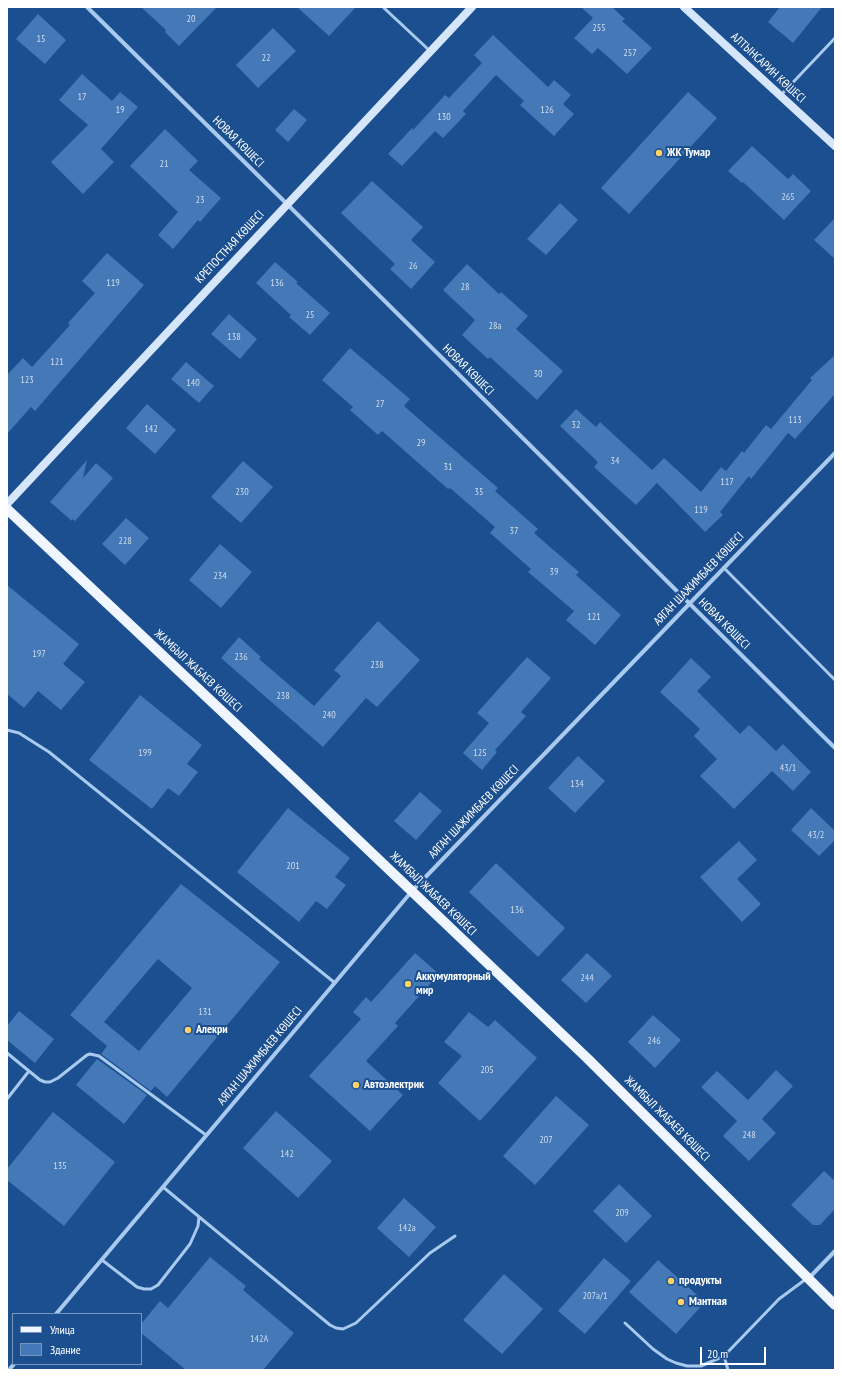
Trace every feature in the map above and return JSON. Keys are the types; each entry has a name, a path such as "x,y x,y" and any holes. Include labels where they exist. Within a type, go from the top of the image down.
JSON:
{"main road":[{"name":"ЖАМБЫЛ ЖАБАЕВ КӨШЕСІ","path":"7,509 587,1058 835,1305"}],"street":[{"name":"НОВАЯ КӨШЕСІ","path":"87,7 835,748"},
{"name":"КРЕПОСТНАЯ КӨШЕСІ","path":"7,504 472,7"},
{"name":"АЛТЫНСАРИН КӨШЕСІ","path":"684,7 835,146"},
{"name":"АЯГАН ШАЖИМБАЕВ КӨШЕСІ","path":"57,1313 412,892 835,453"},
{"path":"808,1278 835,1251"}],"lane":[{"path":"384,8 430,51"},
{"path":"780,96 835,38"},
{"path":"724,568 835,680"},
{"path":"7,730 20,733 48,752 335,983"},
{"path":"7,1053 40,1080 45,1082 50,1082 65,1073 87,1055 90,1054 99,1056 206,1135"},
{"path":"7,1099 29,1071"},
{"path":"163,1187 330,1325 336,1328 343,1329 356,1323 430,1252 455,1236"},
{"path":"102,1260 138,1287 151,1289 158,1285 190,1244 198,1226 199,1217"},
{"path":"625,1323 657,1352 676,1363 687,1366 701,1366 724,1356 779,1299 808,1278"},
{"path":"724,1356 728,1370"}],"building":[{"path":"141,7 217,7 179,46 165,32 166,30"},
{"path":"297,7 356,7 329,36"},
{"path":"581,7 612,7 625,19 622,21 652,48 627,74 598,48 592,54 574,38 593,18"},
{"path":"780,7 822,7 793,43 768,22"},
{"path":"38,14 66,40 45,64 16,39"},
{"path":"273,28 296,51 258,88 236,65"},
{"path":"493,35 548,87 554,80 571,95 563,104 574,114 554,136 520,105 524,101 496,75 463,111 466,114 443,138 435,131 402,166 388,154 412,128 413,130 445,95 449,98 482,63 474,55"},
{"path":"82,74 112,101 120,92 138,107 101,149 114,162 83,194 51,162 88,125 59,100"},
{"name":"ЖК Тумар","path":"688,92 717,118 629,214 601,188"},
{"path":"294,109 307,120 288,142 275,130"},
{"path":"165,129 198,161 189,170 221,198 200,222 198,220 173,249 158,235 178,212 130,166"},
{"path":"752,146 788,179 793,174 811,191 784,220 743,182 742,183 728,171"},
{"path":"372,181 423,227 411,240 435,262 411,289 390,269 395,264 341,213"},
{"path":"560,203 578,220 546,255 527,239"},
{"path":"835,218 835,259 814,240"},
{"path":"107,253 144,285 35,411 31,407 7,434 7,375 23,358 32,367 70,325 68,323 95,293 82,281"},
{"path":"275,262 330,313 310,335 289,317 291,315 256,283"},
{"path":"467,264 499,294 501,292 528,316 516,329 563,371 537,400 490,357 488,359 462,335 475,320 443,290"},
{"path":"229,314 257,339 240,359 211,334"},
{"path":"350,348 410,399 404,406 498,488 495,491 538,529 534,533 579,572 576,575 621,615 595,645 566,620 574,611 528,572 531,569 490,533 495,527 450,488 448,489 382,431 378,435 350,410 353,407 322,380"},
{"path":"835,355 835,394 795,439 788,433 751,479 749,476 720,512 723,515 705,532 657,483 636,505 594,467 598,462 560,426 576,409 596,427 600,422 652,470 664,458 701,492 721,467 726,471 742,451 744,453 766,425 771,429 812,380 810,378"},
{"path":"186,362 214,386 199,403 171,379"},
{"path":"147,404 176,430 155,454 126,428"},
{"path":"87,460 83,478 96,463 113,478 75,521 72,519 72,521 50,502"},
{"path":"243,461 273,487 241,523 211,497"},
{"path":"126,518 149,538 125,565 102,544"},
{"path":"220,544 252,572 221,608 189,580"},
{"path":"7,585 79,644 63,664 85,682 61,710 38,691 24,708 7,694"},
{"path":"378,621 420,660 377,707 366,698 323,747 221,658 239,637 261,657 259,659 314,706 341,676 334,670"},
{"path":"527,657 551,678 521,712 526,716 495,750 497,752 482,770 463,753 489,723 477,713"},
{"path":"691,658 711,677 697,691 740,734 749,725 776,751 783,744 811,772 793,791 772,771 734,809 700,776 717,759 694,736 700,729 660,692"},
{"path":"140,695 202,745 187,764 198,772 179,796 168,788 152,809 89,760"},
{"path":"578,756 605,781 575,813 548,788"},
{"path":"420,792 442,811 416,840 394,821"},
{"path":"288,808 350,858 335,877 346,885 327,909 316,901 299,922 237,872"},
{"path":"811,808 835,831 835,840 819,856 791,830"},
{"path":"739,841 757,860 737,879 761,904 742,922 700,877"},
{"path":"496,863 565,928 538,957 469,892"},
{"path":"181,884 280,962 167,1097 155,1086 151,1091 101,1054 107,1046 70,1015","holes":["158,959 192,988 139,1051 104,1022"]},
{"path":"415,953 439,974 395,1023 398,1026 366,1061 403,1095 370,1131 309,1076 361,1019 353,1012 366,997 371,1002"},
{"path":"587,953 612,976 586,1003 561,980"},
{"path":"19,1011 54,1039 35,1063 7,1040 7,1026"},
{"path":"469,1012 488,1027 495,1020 537,1058 480,1121 438,1083 462,1056 444,1042"},
{"path":"653,1015 681,1040 655,1068 628,1042"},
{"path":"97,1059 147,1095 124,1124 76,1085"},
{"path":"776,1070 793,1086 762,1119 776,1133 749,1161 723,1136 737,1121 701,1087 717,1071 748,1100"},
{"path":"556,1096 589,1125 535,1185 503,1156"},
{"path":"276,1111 332,1161 298,1198 243,1148"},
{"path":"53,1112 115,1162 64,1226 7,1180 7,1169"},
{"path":"824,1171 835,1181 835,1209 820,1225 813,1225 791,1205"},
{"path":"619,1184 652,1216 626,1243 593,1211"},
{"path":"404,1198 436,1227 409,1257 377,1228"},
{"path":"210,1257 246,1286 243,1290 294,1333 263,1370 186,1370 142,1334 142,1323 160,1301 168,1308"},
{"path":"604,1258 631,1281 585,1334 558,1311"},
{"path":"658,1260 705,1302 676,1334 629,1292"},
{"path":"504,1274 543,1309 502,1354 463,1320"}],"place":[{"name":"ЖК Тумар","path":"659,153"},
{"name":"Аккумуляторный мир","path":"408,984"},
{"name":"Алекри","path":"188,1030"},
{"name":"Автоэлектрик","path":"356,1085"},
{"name":"продукты","path":"671,1281"},
{"name":"Мантная","path":"681,1302"}]}
